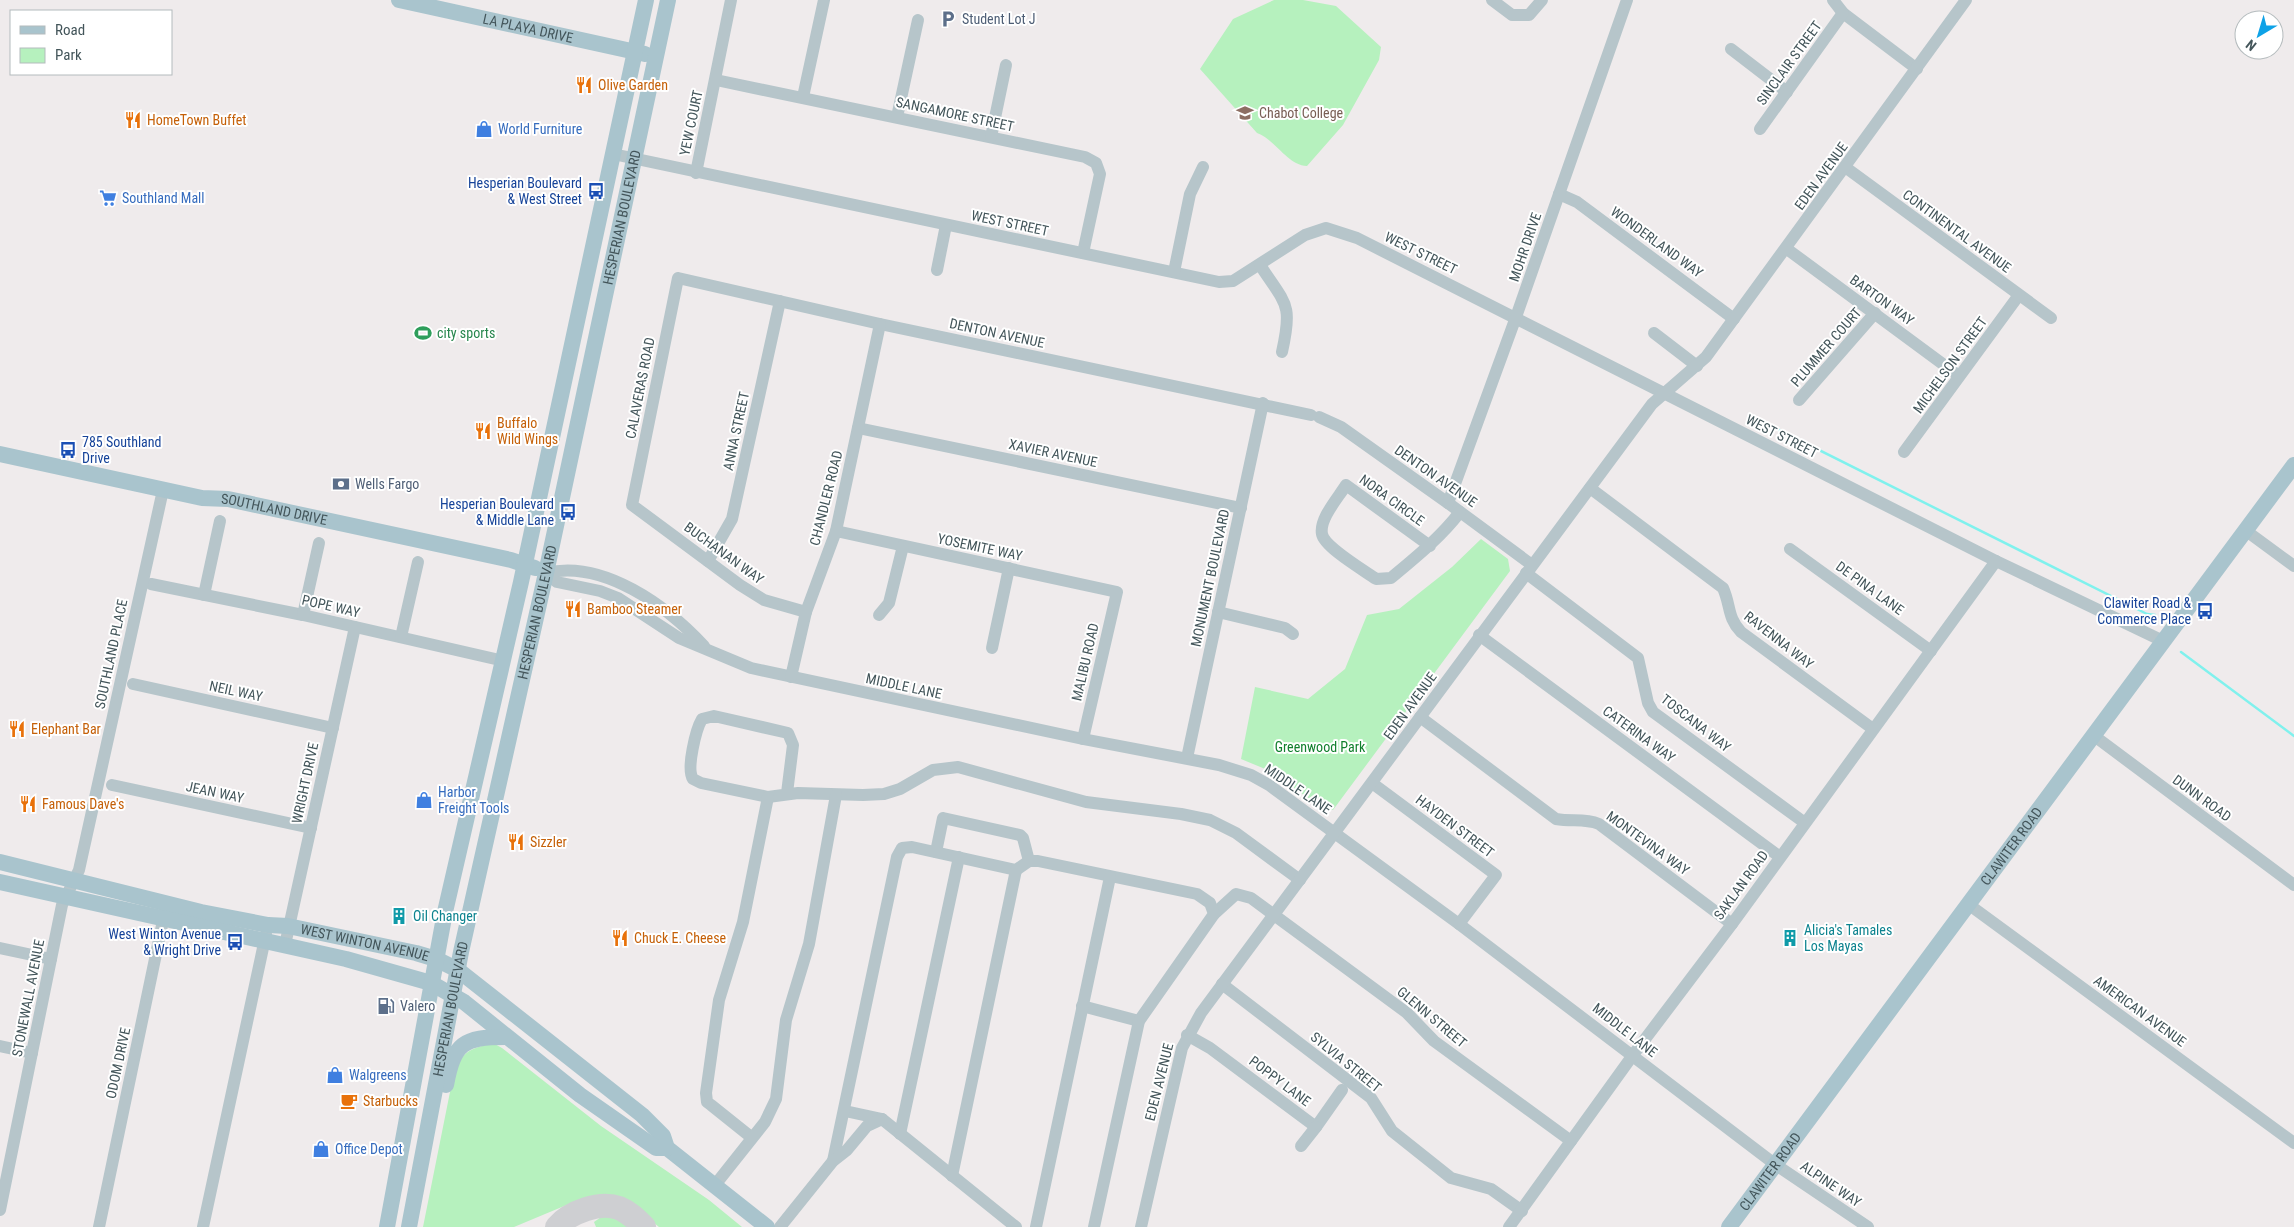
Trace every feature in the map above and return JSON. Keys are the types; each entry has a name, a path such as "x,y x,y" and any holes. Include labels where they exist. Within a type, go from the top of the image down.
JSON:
{"main road":[{"name":"LA PLAYA DRIVE","path":"399,0 657,57"},
{"name":"HESPERIAN BOULEVARD","path":"387,1227 445,912 526,564 646,0"},
{"name":"HESPERIAN BOULEVARD","path":"408,1227 452,995 546,573 668,0"},
{"name":"SOUTHLAND DRIVE","path":"0,454 202,498 228,500 270,508 526,564 546,573"},
{"name":"CLAWITER ROAD","path":"1729,1227 2294,465"},
{"name":"WEST WINTON AVENUE","path":"0,862 70,889 165,912 266,933 284,945 386,969 431,982 452,995 580,1095 656,1148 667,1148"},
{"name":"WEST WINTON AVENUE","path":"0,882 70,889"},
{"name":"WEST WINTON AVENUE","path":"266,933 288,926 436,959 458,970 642,1115 663,1136 667,1148 767,1227"},
{"path":"419,1174 431,1168 454,1054 471,1040 482,1037 506,1038"},
{"path":"580,1095 595,1096 627,1117 642,1115"},
{"path":"400,1151 408,1164 404,1211 408,1227"}],"street":[{"name":"YEW COURT","path":"696,173 731,0"},
{"path":"803,97 824,0"},
{"path":"1492,0 1512,15 1529,15 1542,0"},
{"name":"MOHR DRIVE","path":"1448,503 1516,317 1627,0"},
{"path":"1833,0 1843,14 1917,69"},
{"name":"EDEN AVENUE","path":"1141,1227 1182,1048 1188,1035 1222,984 1652,404 1697,366 1787,249 1966,0"},
{"name":"SINCLAIR STREET","path":"1760,130 1843,14"},
{"path":"897,117 918,20"},
{"path":"1731,49 1787,92"},
{"path":"991,137 1006,65"},
{"name":"SANGAMORE STREET","path":"716,80 1085,157 1096,163 1100,174 1083,253"},
{"name":"WEST STREET","path":"613,154 1220,282 1232,281 1260,265 1305,234 1326,228 1357,238 1996,561 2163,641"},
{"path":"1174,272 1190,194 1203,167"},
{"name":"CONTINENTAL AVENUE","path":"1845,167 2051,318"},
{"name":"WONDERLAND WAY","path":"1559,194 1585,207 1734,319"},
{"path":"937,270 946,225"},
{"name":"BARTON WAY","path":"1787,249 1959,376"},
{"path":"1260,265 1287,306 1288,321 1282,352"},
{"name":"DENTON AVENUE","path":"678,278 880,324 1263,403 1315,416 1341,428 1448,503 1529,569"},
{"name":"CALAVERAS ROAD","path":"632,504 678,278"},
{"name":"MICHELSON STREET","path":"1904,452 2020,295"},
{"name":"ANNA STREET","path":"708,561 732,520 780,302"},
{"name":"PLUMMER COURT","path":"1799,400 1875,313"},
{"name":"CHANDLER ROAD","path":"791,677 806,612 836,531 880,324"},
{"path":"1654,333 1697,366"},
{"name":"MONUMENT BOULEVARD","path":"1187,758 1263,403"},
{"name":"XAVIER AVENUE","path":"858,428 1241,508"},
{"name":"NORA CIRCLE","path":"1430,546 1346,485 1323,525 1322,535 1327,544 1376,580 1391,578 1430,546 1441,536 1460,512"},
{"name":"RAVENNA WAY","path":"1590,488 1723,588 1728,600 1732,622 1741,632 1873,729"},
{"name":"SOUTHLAND PLACE","path":"70,889 79,870 163,490"},
{"name":"BUCHANAN WAY","path":"632,504 764,600 806,612"},
{"path":"204,595 220,521"},
{"path":"2245,530 2294,566"},
{"name":"YOSEMITE WAY","path":"836,531 1117,592"},
{"path":"303,615 319,543"},
{"path":"879,615 889,603 903,546"},
{"name":"DE PINA LANE","path":"1790,549 1932,651"},
{"name":"SAKLAN ROAD","path":"1510,1227 1633,1055 1732,924 1996,561"},
{"path":"400,637 418,562"},
{"path":"992,648 1009,568"},
{"name":"TOSCANA WAY","path":"1529,569 1638,658 1648,703 1654,712 1805,823"},
{"name":"MIDDLE LANE","path":"546,573 557,582 600,591 618,598 679,638 737,664 1083,739 1187,758 1251,775 1335,833 1459,924 1776,1165"},
{"name":"POPE WAY","path":"151,584 303,615 504,661"},
{"name":"MALIBU ROAD","path":"1083,739 1117,592"},
{"path":"1218,612 1284,628 1293,634"},
{"name":"WRIGHT DRIVE","path":"284,945 355,627"},
{"name":"CATERINA WAY","path":"1479,636 1780,857"},
{"name":"NEIL WAY","path":"133,684 333,728"},
{"path":"787,793 793,745 788,732 714,716 702,719 698,726 690,765 690,773 693,779 701,783 768,797 787,793 884,794 900,789 933,770 958,767 1086,802 1181,814 1210,820 1236,833 1300,880"},
{"name":"MONTEVINA WAY","path":"1420,717 1556,819 1567,821 1588,819 1599,824 1732,924"},
{"name":"DUNN ROAD","path":"2093,735 2294,885"},
{"name":"HAYDEN STREET","path":"1372,783 1496,875 1459,924"},
{"name":"JEAN WAY","path":"112,785 311,828"},
{"path":"715,1185 769,1115 776,1099 787,1011 809,944 836,795"},
{"path":"751,1137 710,1105 706,1093 719,1000 744,922 768,797"},
{"path":"936,852 943,818 1020,835 1024,841 1029,861"},
{"path":"833,1162 897,857 902,848 936,852 1016,870"},
{"path":"900,1134 959,857"},
{"path":"952,1176 1016,870 1029,861 1197,894 1210,903 1214,914 1139,1021 1094,1227"},
{"path":"1036,1227 1110,877"},
{"name":"STONEWALL AVENUE","path":"0,1210 62,906 70,889"},
{"name":"GLENN STREET","path":"1214,914 1236,894 1250,898 1275,914 1407,1013 1434,1041 1571,1141"},
{"name":"AMERICAN AVENUE","path":"1968,904 2294,1143"},
{"name":"ODOM DRIVE","path":"99,1227 165,912"},
{"path":"203,1227 266,933"},
{"path":"0,948 51,959"},
{"name":"SYLVIA STREET","path":"1222,984 1371,1098 1392,1131 1451,1178 1491,1189 1522,1210"},
{"path":"1082,1006 1139,1021"},
{"name":"POPPY LANE","path":"1188,1035 1210,1048 1316,1127 1342,1090"},
{"path":"0,1046 32,1053"},
{"path":"845,1111 882,1119 1016,1227"},
{"path":"780,1227 833,1162 847,1150 867,1126 882,1119"},
{"path":"1301,1146 1316,1127"},
{"name":"ALPINE WAY","path":"1776,1165 1868,1227"}],"green space":[{"path":"1274,0 1303,0 1336,6 1381,47 1379,60 1343,125 1307,166 1293,161 1264,136 1257,133 1200,69 1233,19"},
{"name":"Greenwood Park","path":"1481,539 1508,559 1510,571 1333,810 1321,807 1270,771 1241,759 1255,687 1308,699 1345,669 1367,615 1399,609 1452,567"},
{"path":"493,1043 502,1048 601,1126 709,1200 742,1227 659,1227 622,1197 602,1194 581,1199 514,1227 423,1227 454,1072 461,1059 473,1049"},
{"path":"604,1215 618,1215 633,1227 596,1227 594,1222"}],"waterway":[{"path":"1765,423 2147,614 2155,615"},
{"path":"2181,652 2294,736"}],"taxiway":[{"path":"557,1227 577,1213 586,1209 603,1206 611,1206 623,1210 633,1216 644,1227"}],"place":[{"name":"Student Lot J","path":"948,19"},
{"name":"Olive Garden","path":"584,85"},
{"name":"Chabot College","path":"1245,113"},
{"name":"HomeTown Buffet","path":"133,120"},
{"name":"World Furniture","path":"484,129"},
{"name":"Hesperian Boulevard & West Street","path":"596,191"},
{"name":"Southland Mall","path":"108,198"},
{"name":"city sports","path":"423,333"},
{"name":"Buffalo Wild Wings","path":"483,431"},
{"name":"785 Southland Drive","path":"68,450"},
{"name":"Wells Fargo","path":"341,484"},
{"name":"Hesperian Boulevard & Middle Lane","path":"568,512"},
{"name":"Bamboo Steamer","path":"573,609"},
{"name":"Clawiter Road & Commerce Place","path":"2205,611"},
{"name":"Elephant Bar","path":"17,729"},
{"name":"Harbor Freight Tools","path":"424,800"},
{"name":"Famous Dave's","path":"28,804"},
{"name":"Sizzler","path":"516,842"},
{"name":"Oil Changer","path":"399,916"},
{"name":"Chuck E. Cheese","path":"620,938"},
{"name":"Alicia's Tamales Los Mayas","path":"1790,938"},
{"name":"West Winton Avenue & Wright Drive","path":"235,942"},
{"name":"Valero","path":"386,1006"},
{"name":"Walgreens","path":"335,1075"},
{"name":"Starbucks","path":"349,1101"},
{"name":"Office Depot","path":"321,1149"}]}
